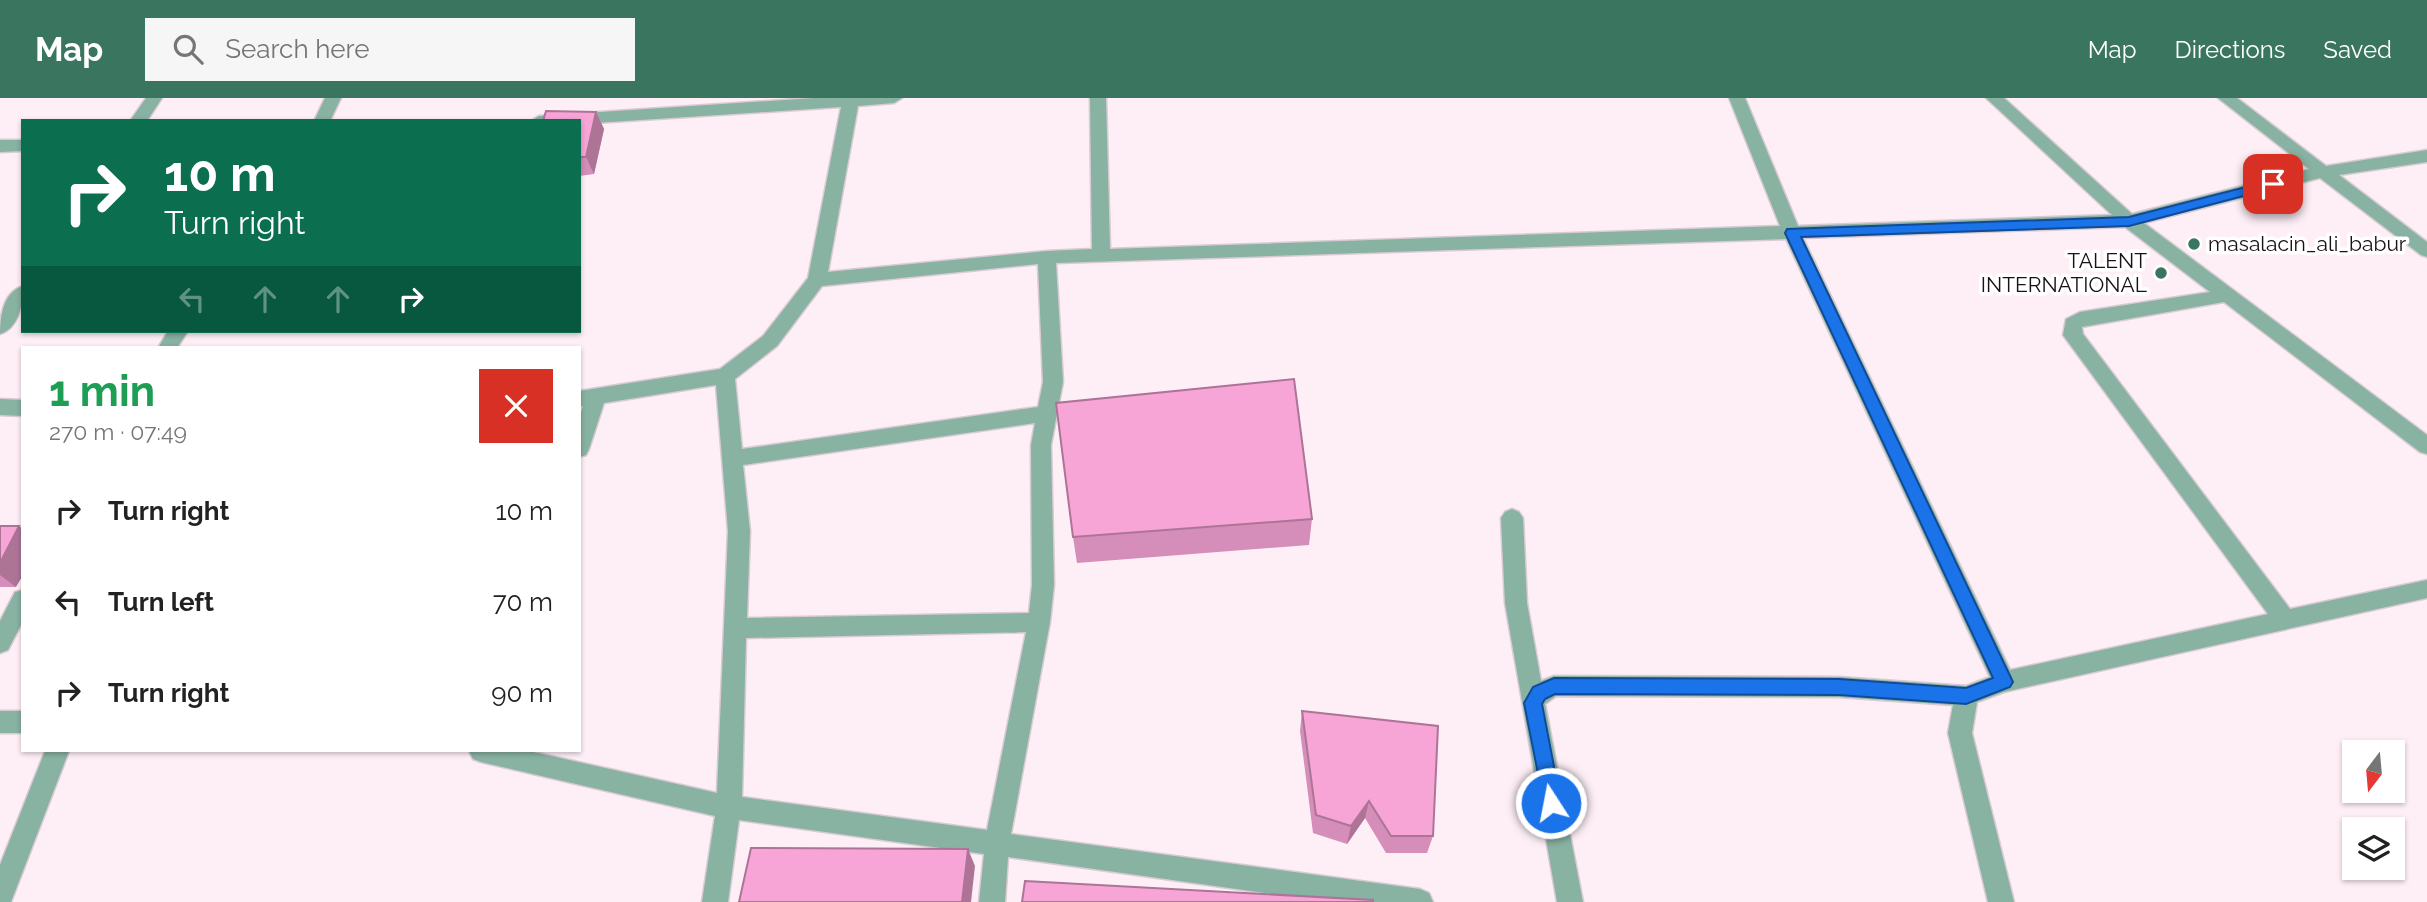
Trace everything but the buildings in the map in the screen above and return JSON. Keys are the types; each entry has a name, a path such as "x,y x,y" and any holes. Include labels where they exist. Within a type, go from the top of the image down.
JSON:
{"street":[{"path":"139,119 154,98"},
{"path":"323,119 333,98"},
{"path":"567,119 894,98"},
{"path":"1098,98 1101,256"},
{"path":"1737,98 1792,233 2004,682"},
{"path":"1994,98 2129,221 2427,446"},
{"path":"2226,98 2427,251"},
{"path":"581,439 588,399 725,376 770,341 817,280 851,99"},
{"path":"0,146 21,145"},
{"path":"817,280 1047,257 2129,221 2322,172 2427,156"},
{"path":"992,902 997,844 1039,622 1043,585 1041,445 1053,382 1047,257"},
{"path":"2225,295 2169,307 2080,319 2073,324 2073,335 2285,620"},
{"path":"0,327 21,296"},
{"path":"715,902 729,807 739,531 725,376"},
{"path":"0,407 21,408"},
{"path":"734,458 1046,414"},
{"path":"1512,518 1516,603 1570,902"},
{"path":"1533,703 1539,693 1554,686 1839,687 1966,696 2004,682 2427,589"},
{"path":"0,643 21,603"},
{"path":"735,628 1039,622"},
{"path":"1966,696 1960,733 2001,902"},
{"path":"0,722 21,722"},
{"path":"0,898 57,752"},
{"path":"486,752 729,807 1420,902"}],"place":[{"name":"masalacin_ali_babur","path":"2194,244"},
{"name":"TALENT INTERNATIONAL","path":"2161,273"}],"route":[{"path":"1551,803 1533,703 1539,693 1554,686 1839,687 1966,696 2004,682 1792,233 2129,221 2273,184"}]}
